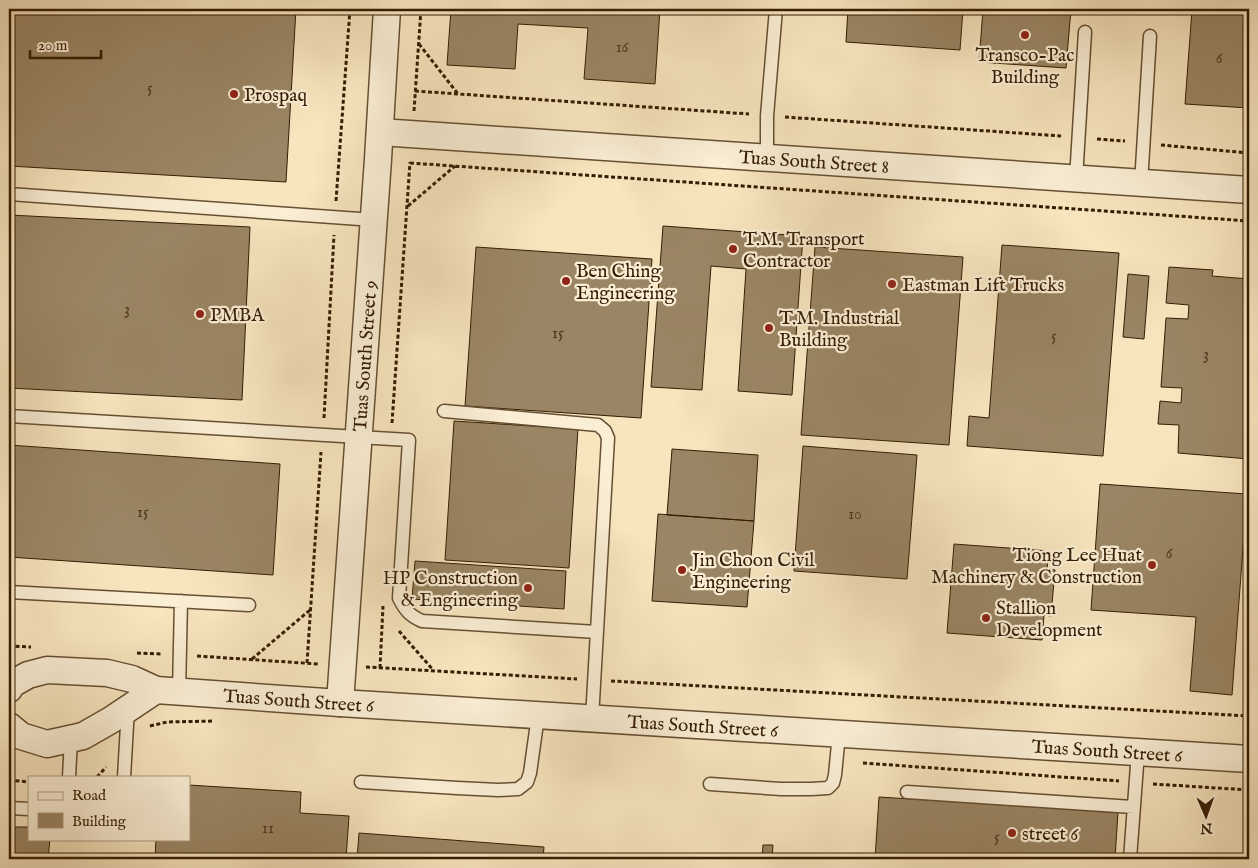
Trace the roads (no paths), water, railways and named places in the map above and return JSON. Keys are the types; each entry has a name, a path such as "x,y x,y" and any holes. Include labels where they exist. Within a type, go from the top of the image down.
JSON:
{"street":[{"name":"Tuas South Street 9","path":"340,703 387,9"},
{"name":"Tuas South Street 8","path":"380,132 1249,190"},
{"name":"Tuas South Street 6","path":"9,689 12,684 28,675 47,670 107,673 168,691 538,716 1249,759"},
{"path":"9,726 21,736 47,744 71,739 82,736 128,708 168,691"}],"lane":[{"path":"767,158 767,116 776,9"},
{"path":"1076,179 1086,32"},
{"path":"1141,184 1150,36"},
{"path":"9,194 374,220"},
{"path":"444,412 598,425 605,431 608,438 592,719"},
{"path":"9,416 409,440 399,598 404,609 413,617 422,621 597,632"},
{"path":"9,592 250,605"},
{"path":"168,691 180,656 181,601"},
{"path":"124,776 128,708"},
{"path":"361,782 482,789 518,789 527,782 530,773 538,716"},
{"path":"710,784 781,789 828,788 833,783 839,734"},
{"path":"69,776 71,739"},
{"path":"1130,859 1138,752"},
{"path":"907,792 1134,807"},
{"path":"9,808 28,809"}],"place":[{"name":"Transco-Pac Building","path":"1025,35"},
{"name":"Prospaq","path":"234,94"},
{"name":"T.M. Transport Contractor","path":"733,249"},
{"name":"Ben Ching Engineering","path":"566,281"},
{"name":"Eastman Lift Trucks","path":"892,284"},
{"name":"PMBA","path":"200,314"},
{"name":"T.M. Industrial Building","path":"769,328"},
{"name":"Tiong Lee Huat Machinery & Construction","path":"1152,565"},
{"name":"Jin Choon Civil Engineering","path":"682,570"},
{"name":"HP Construction & Engineering","path":"528,588"},
{"name":"Stallion Development","path":"986,618"},
{"name":"street 6","path":"1012,833"}]}
